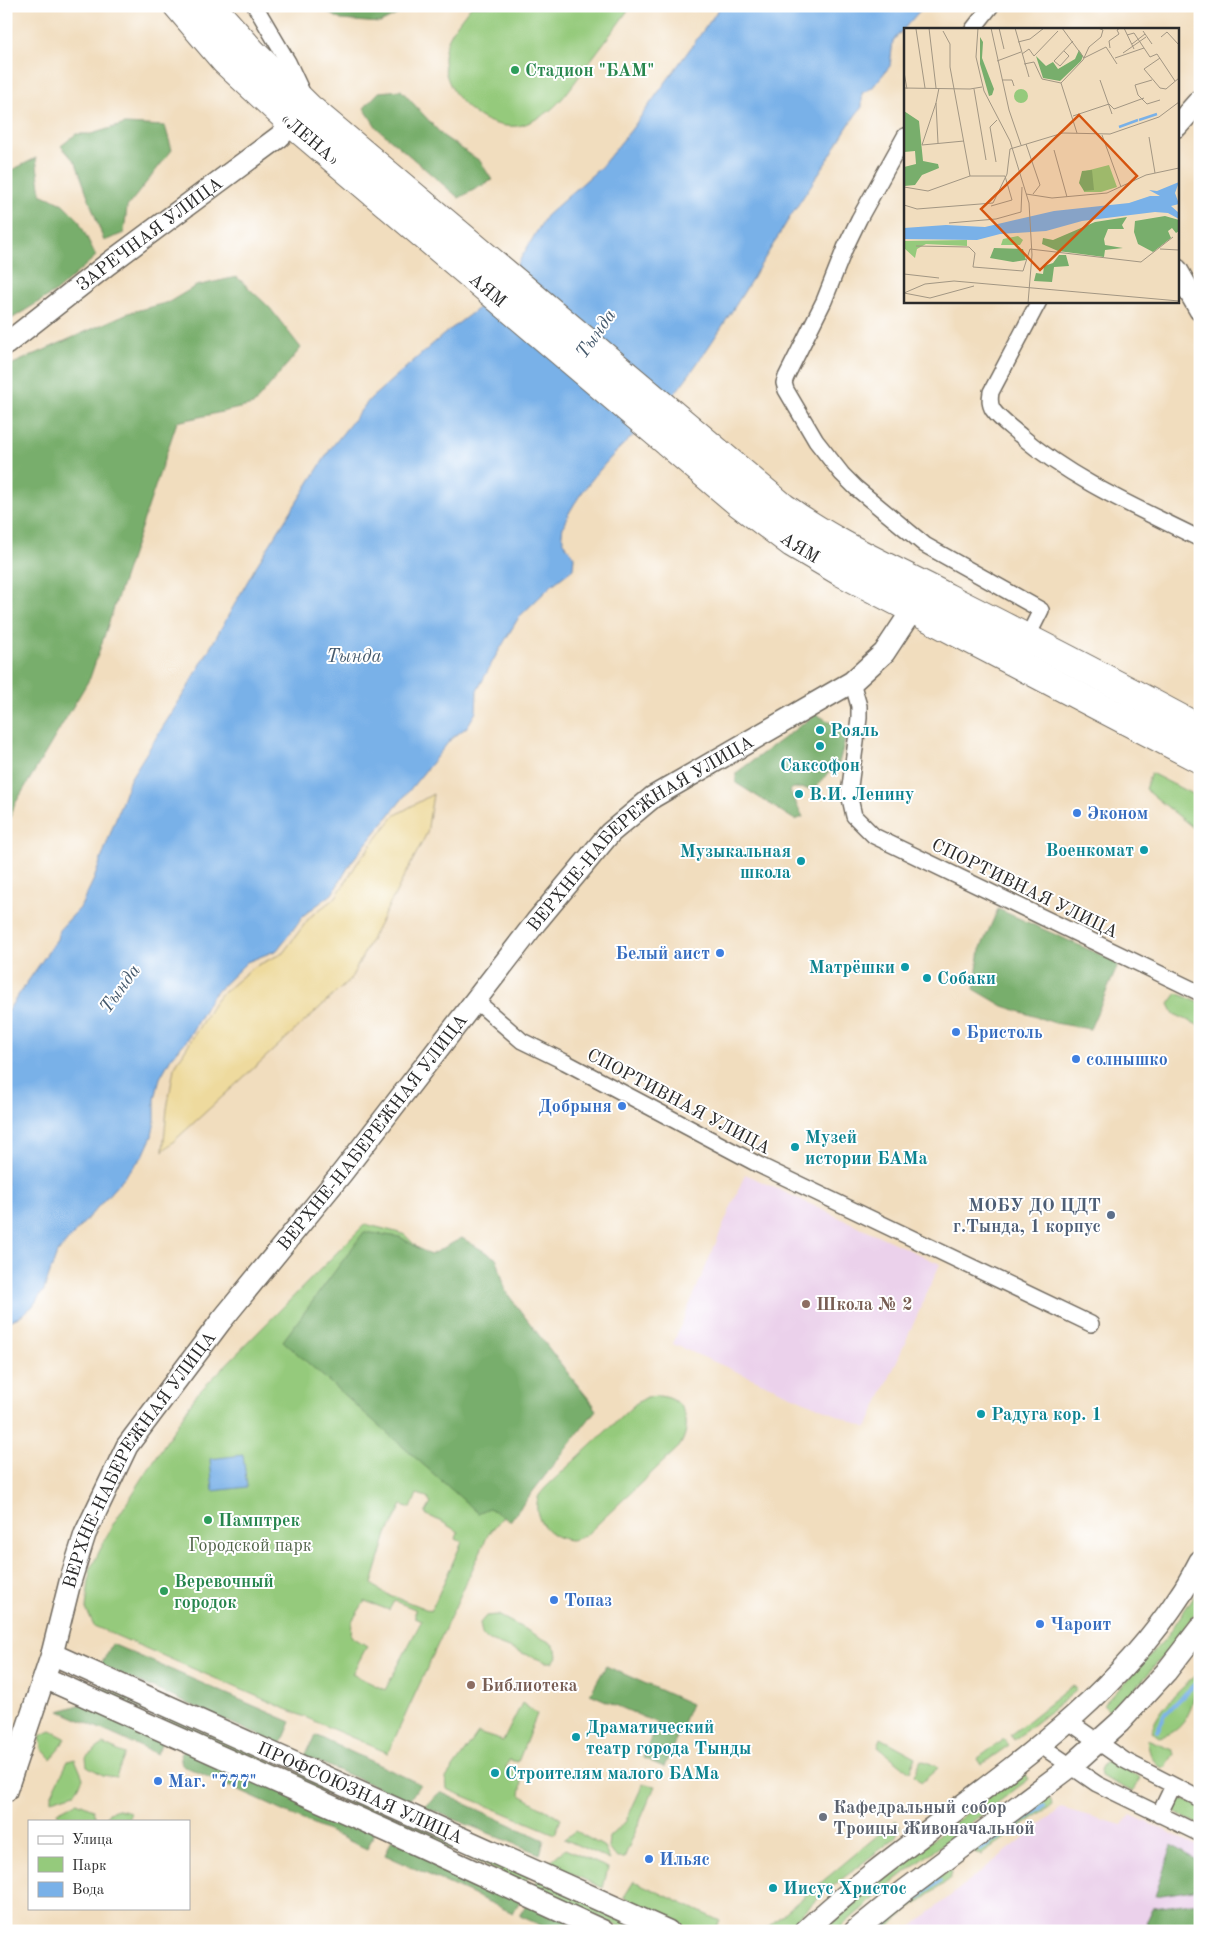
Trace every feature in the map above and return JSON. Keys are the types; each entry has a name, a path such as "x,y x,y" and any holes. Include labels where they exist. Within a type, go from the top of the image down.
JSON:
{"highway":[{"name":"«ЛЕНА»","path":"178,6 225,61 301,116 460,251"},
{"name":"«ЛЕНА»","path":"211,6 253,53 301,116"},
{"name":"АЯМ","path":"460,251 711,463 764,492 808,525 850,549 1027,638 1200,730"},
{"name":"АЯМ","path":"711,463 739,503 792,543 841,572 1200,759"}],"street":[{"path":"255,6 288,62 301,116"},
{"path":"974,28 990,6"},
{"path":"1178,125 1200,100"},
{"name":"ЗАРЕЧНАЯ УЛИЦА","path":"6,344 108,264 279,137 301,116"},
{"path":"904,138 845,248 824,300 789,369 784,383 786,390 824,452 842,474 864,494 925,545 1041,610 1027,638"},
{"path":"1178,272 1200,310"},
{"path":"1038,302 991,392 989,401 993,409 999,417 1028,441 1083,480 1200,539"},
{"name":"ВЕРХНЕ-НАБЕРЕЖНАЯ УЛИЦА","path":"6,1791 45,1678 84,1534 127,1446 220,1322 342,1173 536,922 610,833 653,797 852,682 884,653 913,608"},
{"name":"СПОРТИВНАЯ УЛИЦА","path":"852,682 859,706 859,718 849,794 854,816 874,836 1200,993"},
{"name":"СПОРТИВНАЯ УЛИЦА","path":"475,1000 522,1041 706,1138 1091,1324"},
{"path":"805,1931 880,1866 1040,1745 1068,1721 1126,1664 1156,1630 1182,1594 1200,1561"},
{"path":"855,1931 911,1885 1070,1766 1097,1743 1120,1722 1166,1672 1200,1628"},
{"name":"ПРОФСОЮЗНАЯ УЛИЦА","path":"52,1654 668,1931"},
{"path":"84,1695 95,1672"},
{"name":"ПРОФСОЮЗНАЯ УЛИЦА","path":"45,1678 389,1832 603,1931"},
{"path":"1068,1721 1124,1760 1200,1799"},
{"path":"1040,1745 1097,1784 1200,1834"},
{"path":"1159,1815 1173,1786"}],"shaded area":[{"name":"Школа № 2","path":"745,1174 940,1264 867,1428 673,1344"},
{"path":"1061,1808 1122,1825 1131,1815 1200,1847 1200,1931 906,1931"}],"green space":[{"path":"318,6 410,6 408,9 380,23 341,20"},
{"name":"Стадион \"БАМ\"","path":"471,6 631,6 571,88 552,109 530,122 518,126 504,126 479,116 468,108 450,86 446,73 444,59 449,37"},
{"path":"401,90 443,136 480,161 492,180 459,198 377,128 364,108 379,92"},
{"path":"125,124 165,126 172,150 127,207 124,233 104,241 76,163 61,146 76,134 91,134"},
{"path":"36,158 41,194 63,204 78,219 96,256 58,290 8,321 6,313 6,173"},
{"path":"237,277 270,308 301,348 253,405 177,422 90,678 15,804 6,828 6,367 128,313 169,302 196,286"},
{"path":"816,714 847,732 839,763 832,768 817,786 814,789 793,788 790,791 803,817 795,820 736,783 736,773"},
{"path":"1151,773 1200,798 1200,833 1145,789"},
{"path":"998,909 1119,963 1090,1029 1055,1023 1003,1006 974,989 980,950"},
{"path":"1177,993 1200,1003 1200,1026 1174,1014 1169,1004"},
{"name":"Городской парк","path":"365,1224 404,1234 429,1259 498,1289 594,1405 488,1535 388,1753 94,1626 86,1609 90,1570 112,1526 196,1395","holes":["417,1494 427,1497 431,1503 425,1514 458,1532 456,1539 462,1542 431,1611 382,1592 372,1584 387,1534 402,1505 411,1508","365,1601 389,1610 394,1601 415,1609 415,1617 422,1620 385,1690 352,1674 367,1646 351,1636 352,1621"]},
{"path":"364,1232 400,1237 430,1255 462,1238 497,1259 506,1292 596,1410 510,1521 489,1508 478,1513 283,1341"},
{"path":"647,1397 669,1398 676,1402 684,1413 686,1420 685,1434 679,1447 585,1536 570,1540 555,1536 540,1520 537,1506 540,1494 635,1404"},
{"path":"1200,1587 1200,1607 1174,1643 1137,1687 1111,1713 1103,1705 1166,1638"},
{"path":"498,1615 551,1643 556,1649 557,1657 553,1662 546,1662 490,1641 482,1635 480,1623 486,1616"},
{"path":"112,1644 291,1722 281,1745 101,1665"},
{"path":"606,1666 691,1704 664,1767 643,1758 657,1723 590,1694"},
{"path":"1198,1674 1200,1675 1199,1683 1184,1722 1171,1733 1159,1737 1151,1731 1159,1715 1177,1693"},
{"path":"1073,1685 1077,1690 1014,1740 1010,1735"},
{"path":"101,1686 529,1875 525,1883 99,1692"},
{"path":"85,1703 164,1737 157,1754 60,1711"},
{"path":"522,1703 537,1714 518,1762 509,1760 506,1768 523,1775 520,1795 561,1819 555,1834 447,1789 446,1778 478,1733 503,1741"},
{"path":"51,1731 65,1738 59,1750 51,1759 42,1749 40,1736"},
{"path":"315,1735 420,1784 409,1801 305,1756"},
{"path":"881,1738 916,1757 910,1772 878,1747"},
{"path":"1004,1739 1009,1745 981,1765 977,1759"},
{"path":"1147,1739 1172,1749 1174,1754 1165,1767 1162,1768 1153,1759"},
{"path":"103,1744 125,1754 116,1777 103,1775 87,1766 86,1757"},
{"path":"187,1747 375,1832 367,1849 182,1765 180,1754"},
{"path":"75,1759 83,1778 75,1793 51,1800 51,1796 68,1761"},
{"path":"921,1760 939,1767 921,1783 914,1776"},
{"path":"1109,1761 1141,1778 1133,1792 1101,1776 1100,1770 1103,1764"},
{"path":"1023,1770 1029,1779 898,1878 836,1931 821,1931 843,1909"},
{"path":"643,1784 655,1786 624,1858 618,1858 608,1849 609,1837 626,1821"},
{"path":"440,1792 544,1840 540,1854 424,1807"},
{"path":"1047,1798 1051,1800 1052,1805 981,1855 976,1854 974,1851 977,1845"},
{"path":"1180,1800 1200,1807 1200,1825 1173,1810 1174,1805"},
{"path":"77,1802 93,1809 96,1819 65,1820 57,1812"},
{"path":"118,1809 131,1812 128,1820 105,1820 109,1812"},
{"path":"896,1820 900,1827 895,1838 820,1896 785,1931 763,1931"},
{"path":"575,1831 603,1846 610,1860 564,1839"},
{"path":"392,1839 522,1897 513,1913 385,1855"},
{"path":"1172,1845 1200,1862 1200,1889 1155,1896"},
{"path":"565,1849 608,1868 603,1888 548,1863"},
{"path":"950,1869 952,1873 950,1879 898,1918 885,1931 866,1931"},
{"path":"538,1879 653,1931 630,1931 534,1887"},
{"path":"634,1881 720,1921 715,1931 694,1931 624,1897"},
{"path":"528,1900 575,1921 570,1931 554,1931 520,1916"},
{"path":"1200,1902 1200,1931 1164,1931 1146,1923 1153,1908"}],"sand":[{"path":"433,794 427,833 350,980 163,1151 167,1109 174,1068 217,998 252,968 283,953 310,917 336,897 358,862 394,816"}],"water":[{"name":"Тында","path":"721,6 924,6 893,41 890,66 872,88 862,93 862,107 708,348 659,413 613,455 590,482 570,511 562,534 565,544 574,557 573,569 552,585 519,617 477,691 476,712 467,727 451,739 352,861 332,894 305,914 277,950 247,962 212,996 187,1040 171,1058 160,1078 155,1099 155,1121 152,1136 143,1156 57,1253 44,1290 32,1307 19,1317 6,1322 6,1013 57,939 59,930 80,908 94,879 130,779 188,687 255,568 331,448 370,399 443,335 502,290 546,216 601,167 631,130"},
{"path":"243,1455 247,1487 213,1491 210,1459"}],"waterway":[{"path":"1157,1731 1167,1712 1200,1679"},
{"path":"980,1850 1044,1806"},
{"path":"879,1931 894,1916 940,1881"}],"place":[{"name":"Стадион \"БАМ\"","path":"515,70"},
{"name":"Рояль","path":"820,730"},
{"name":"Саксофон","path":"820,746"},
{"name":"В.И. Ленину","path":"799,794"},
{"name":"Эконом","path":"1077,813"},
{"name":"Военкомат","path":"1144,850"},
{"name":"Музыкальная школа","path":"801,861"},
{"name":"Белый аист","path":"720,953"},
{"name":"Матрёшки","path":"905,967"},
{"name":"Собаки","path":"927,978"},
{"name":"Бристоль","path":"956,1032"},
{"name":"солнышко","path":"1076,1059"},
{"name":"Добрыня","path":"622,1106"},
{"name":"Музей истории БАМа","path":"795,1147"},
{"name":"МОБУ ДО ЦДТ г.Тында, 1 корпус","path":"1111,1215"},
{"name":"Школа № 2","path":"806,1304"},
{"name":"Радуга кор. 1","path":"981,1414"},
{"name":"Памптрек","path":"208,1520"},
{"name":"Веревочный городок","path":"164,1591"},
{"name":"Топаз","path":"554,1600"},
{"name":"Чароит","path":"1040,1624"},
{"name":"Библиотека","path":"471,1685"},
{"name":"Драматический театр города Тынды","path":"576,1737"},
{"name":"Строителям малого БАМа","path":"495,1773"},
{"name":"Маг. \"777\"","path":"158,1781"},
{"name":"Кафедральный собор Троицы Живоначальной","path":"823,1817"},
{"name":"Ильяс","path":"649,1859"},
{"name":"Иисус Христос","path":"773,1888"}]}
